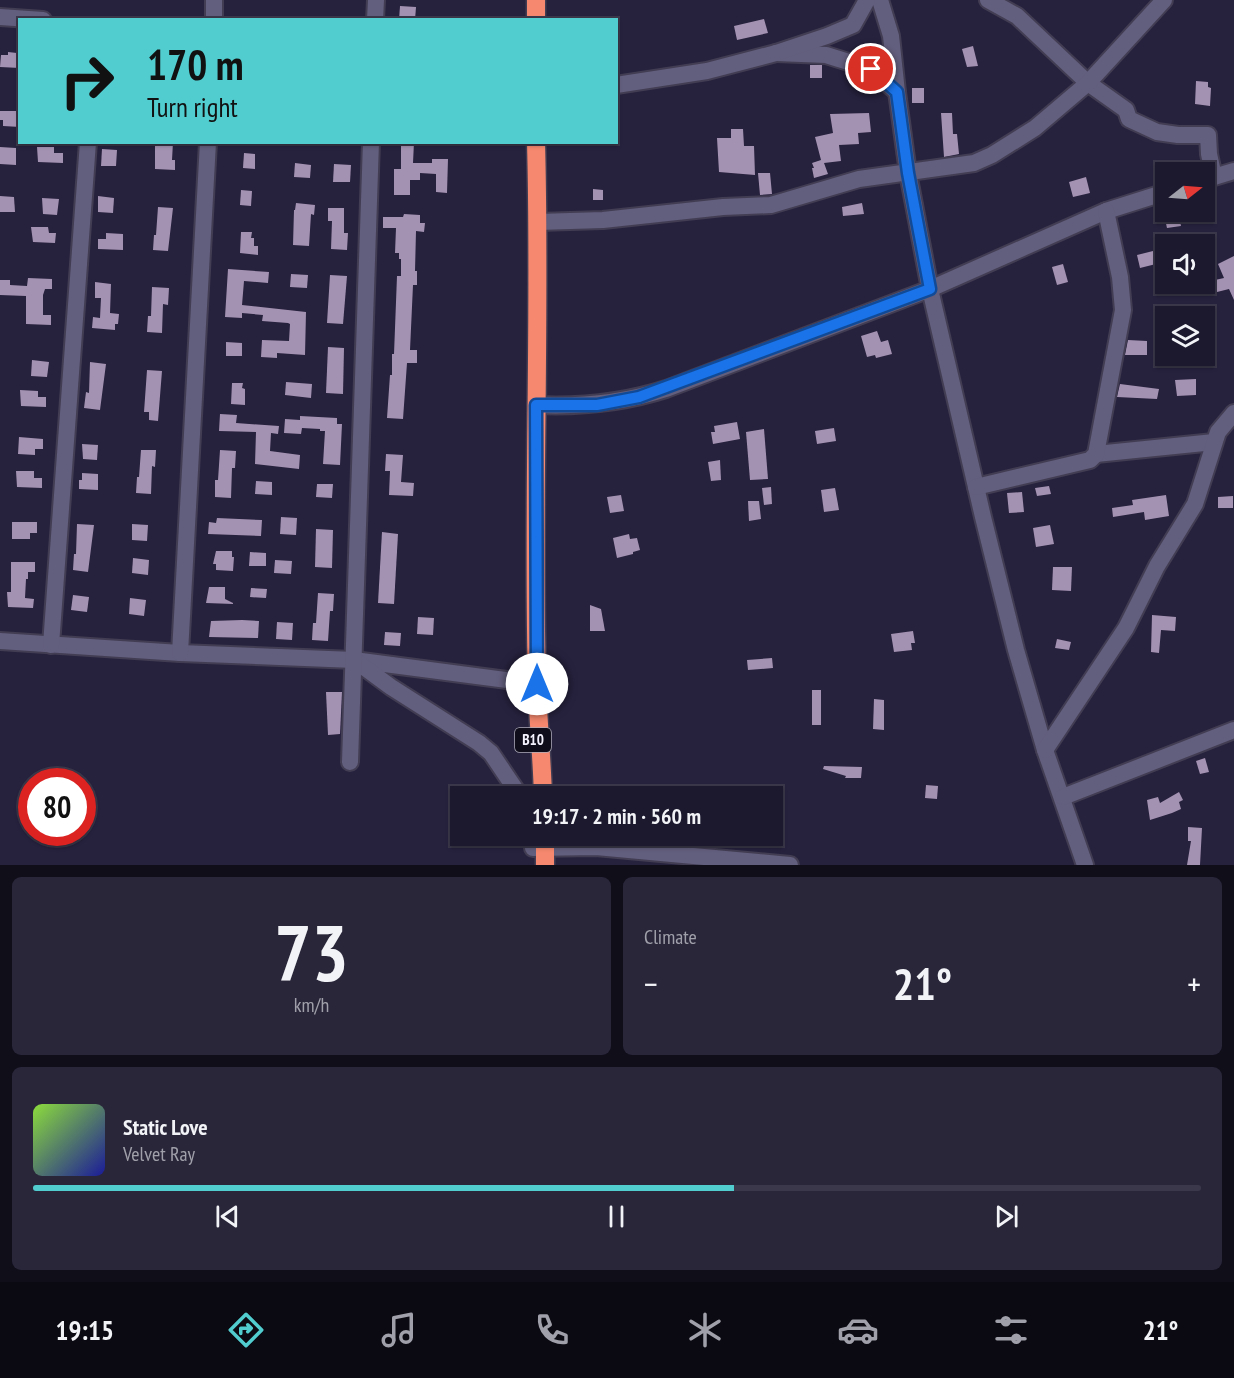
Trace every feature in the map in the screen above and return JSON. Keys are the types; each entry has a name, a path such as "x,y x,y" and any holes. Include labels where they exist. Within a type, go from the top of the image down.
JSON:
{"highway":[{"path":"536,0 536,18"},
{"name":"B10","path":"536,144 538,222 537,684 542,786"},
{"name":"B10","path":"532,786 537,684"}],"street":[{"path":"214,0 214,18"},
{"path":"375,18 376,0"},
{"path":"618,85 707,71 776,53 853,25 867,0"},
{"path":"880,0 891,36 908,173 930,289 976,487 1016,650 1045,750 1085,865"},
{"path":"988,0 1017,16 1088,83 1126,110 1129,119 1157,132 1208,135 1209,162"},
{"path":"538,222 603,220 723,207 771,205 859,178 974,163 992,155 1035,128 1088,83 1164,0"},
{"path":"0,17 18,18"},
{"path":"776,53 826,55 871,69 897,92"},
{"path":"51,645 88,144"},
{"path":"180,653 208,144"},
{"path":"350,762 371,144"},
{"path":"1215,176 1234,171"},
{"path":"536,405 597,405 639,397 930,289 1106,212 1155,196"},
{"path":"976,487 1090,460 1096,454 1123,300 1117,255 1106,212"},
{"path":"1045,750 1126,628 1157,566 1192,511 1214,442 1224,423 1234,413"},
{"path":"1096,454 1214,442"},
{"path":"0,641 180,653 354,660 537,684"},
{"path":"354,660 391,687 479,743 491,753 513,786"},
{"path":"1063,797 1234,730"},
{"path":"539,849 596,847 790,865"}],"building":[{"path":"400,6 416,7 415,18 399,18"},
{"path":"764,19 768,33 737,40 734,26"},
{"path":"973,46 978,66 967,67 962,49"},
{"path":"8,52 17,53 18,68 0,67 1,55 8,55"},
{"path":"810,65 822,65 822,78 810,78"},
{"path":"1196,81 1208,82 1208,87 1211,88 1210,106 1195,104"},
{"path":"912,88 924,88 924,103 912,103"},
{"path":"0,111 18,111 18,127 3,126 3,120 0,120"},
{"path":"869,113 871,132 858,133 859,144 839,145 841,161 824,163 828,174 814,178 812,163 821,160 815,137 833,133 830,114"},
{"path":"941,113 952,113 953,134 957,134 959,154 944,157"},
{"path":"731,129 743,129 744,146 754,146 755,175 719,172 717,138 731,138"},
{"path":"155,144 173,144 172,160 175,160 175,170 155,169"},
{"path":"401,144 414,144 413,163 432,163 432,159 448,159 447,193 436,192 436,174 420,173 420,180 410,180 410,195 394,195 394,169 401,169"},
{"path":"0,147 16,148 16,165 0,164"},
{"path":"37,147 54,147 54,153 63,153 63,163 38,162"},
{"path":"102,149 117,150 116,166 101,166"},
{"path":"244,153 255,154 255,169 243,168"},
{"path":"295,163 311,165 310,178 294,177"},
{"path":"334,164 351,165 350,182 333,182"},
{"path":"758,173 770,173 772,194 760,195"},
{"path":"1086,177 1090,193 1073,197 1069,182"},
{"path":"593,189 603,190 603,200 593,200"},
{"path":"241,190 252,191 251,206 240,205"},
{"path":"0,196 14,197 15,212 0,212"},
{"path":"98,196 114,198 113,213 98,212"},
{"path":"42,198 59,199 57,215 43,214"},
{"path":"296,203 315,205 314,215 311,214 309,246 293,245"},
{"path":"862,203 864,214 843,216 842,207"},
{"path":"158,207 173,208 168,251 153,250"},
{"path":"328,208 344,208 344,233 348,233 347,250 331,249 332,221 328,221"},
{"path":"404,214 420,215 420,223 425,223 424,232 416,231 417,285 413,285 410,350 417,350 417,363 407,363 403,419 387,418 392,354 394,354 397,276 401,276 401,259 399,259 399,253 395,253 396,228 383,228 383,217 403,217"},
{"path":"1166,222 1180,222 1181,226 1167,228"},
{"path":"31,227 48,227 49,233 56,233 55,243 33,242"},
{"path":"241,232 252,232 251,238 254,238 254,246 258,246 258,255 240,253"},
{"path":"106,233 123,234 123,250 98,249 98,239 106,239"},
{"path":"1153,251 1155,264 1140,268 1137,255"},
{"path":"1234,256 1234,300 1229,289 1217,292 1215,280 1224,278 1218,264"},
{"path":"1063,264 1068,282 1057,285 1052,267"},
{"path":"228,269 269,272 268,283 244,281 242,305 306,312 305,355 277,353 277,358 261,357 262,340 289,341 290,324 288,323 262,321 263,315 242,313 242,318 225,317"},
{"path":"291,274 308,275 307,288 290,287"},
{"path":"330,275 347,276 343,324 327,323"},
{"path":"28,278 52,279 52,289 45,289 43,295 43,315 51,315 51,325 26,324 26,296 0,295 0,280 10,280 10,285 27,286"},
{"path":"95,282 111,284 110,313 119,314 115,330 92,328 93,317 100,318 101,298 95,298"},
{"path":"152,287 169,288 168,305 163,304 162,333 147,332 148,316 151,316"},
{"path":"877,331 881,342 888,340 892,354 876,358 875,355 867,357 861,336"},
{"path":"1128,340 1147,341 1147,355 1125,355"},
{"path":"226,342 242,343 242,356 226,356"},
{"path":"328,347 344,348 343,394 326,393"},
{"path":"32,360 49,362 47,377 31,376"},
{"path":"90,362 106,364 100,410 84,408 86,392 89,393"},
{"path":"147,370 162,371 158,421 149,420 149,412 144,412"},
{"path":"1196,379 1196,395 1177,396 1175,380"},
{"path":"286,382 312,384 311,398 285,395"},
{"path":"232,383 243,383 245,405 231,404"},
{"path":"1120,384 1159,389 1157,399 1117,397"},
{"path":"20,390 38,391 38,397 46,397 46,407 21,406"},
{"path":"220,414 237,415 236,423 279,426 278,434 271,433 270,451 300,455 299,469 255,464 256,432 219,431"},
{"path":"300,416 337,418 337,424 342,424 340,465 323,464 325,431 302,428 301,434 284,433 285,419 300,420"},
{"path":"737,422 740,439 713,444 711,432 715,432 714,426"},
{"path":"834,428 836,441 817,444 815,431"},
{"path":"764,429 768,479 750,480 746,432"},
{"path":"19,437 43,439 43,449 35,449 35,455 18,454"},
{"path":"82,444 98,445 97,460 83,459"},
{"path":"141,450 156,450 155,467 152,466 151,494 136,493"},
{"path":"220,450 236,451 235,468 232,468 231,498 215,497"},
{"path":"386,454 403,455 401,482 414,483 413,496 389,495 390,471 385,471"},
{"path":"720,460 721,480 711,481 708,462"},
{"path":"16,471 34,471 34,478 42,478 42,488 17,487"},
{"path":"82,473 98,474 98,490 79,489"},
{"path":"256,481 272,482 272,495 255,494"},
{"path":"317,484 333,484 332,498 316,497"},
{"path":"1049,486 1051,494 1037,496 1035,488"},
{"path":"771,487 772,504 764,505 762,488"},
{"path":"835,488 839,510 824,512 821,490"},
{"path":"1022,492 1024,512 1009,513 1007,493"},
{"path":"621,495 624,511 610,513 607,497"},
{"path":"1166,495 1169,516 1145,520 1144,512 1113,517 1112,508 1133,505 1132,500"},
{"path":"1233,496 1233,508 1218,508 1218,497"},
{"path":"748,501 759,501 761,519 749,521"},
{"path":"281,517 297,518 296,535 280,534"},
{"path":"217,518 262,520 261,536 208,534 209,522 216,523"},
{"path":"12,522 37,522 37,533 30,533 30,539 12,539"},
{"path":"77,524 94,525 88,572 73,570"},
{"path":"132,524 148,525 147,541 132,540"},
{"path":"1050,525 1054,544 1036,547 1033,528"},
{"path":"316,529 333,530 332,568 315,567"},
{"path":"382,532 398,534 394,604 378,603"},
{"path":"629,534 630,539 637,538 640,550 617,558 613,538"},
{"path":"216,551 232,551 233,571 216,570 216,564 213,564"},
{"path":"250,552 266,553 266,566 249,566"},
{"path":"133,558 149,560 148,575 132,573"},
{"path":"275,560 292,561 291,574 274,573"},
{"path":"11,562 35,562 35,572 28,572 28,579 26,579 25,598 34,599 33,608 8,607 7,592 11,592"},
{"path":"1053,567 1072,567 1071,591 1052,590"},
{"path":"209,587 225,587 225,599 233,604 206,603"},
{"path":"251,588 267,589 266,598 250,597"},
{"path":"318,593 334,594 333,611 330,611 328,641 312,640 313,623 316,623"},
{"path":"73,595 89,597 87,612 71,610"},
{"path":"130,598 146,600 144,616 129,614"},
{"path":"590,605 601,609 605,631 590,631"},
{"path":"1152,615 1176,617 1175,631 1161,630 1159,653 1151,652"},
{"path":"418,617 434,618 433,635 417,634"},
{"path":"211,621 259,621 258,638 209,637"},
{"path":"277,622 293,623 292,640 276,639"},
{"path":"913,631 915,643 911,643 912,650 894,652 891,634"},
{"path":"385,632 401,633 400,646 384,645"},
{"path":"1057,639 1071,642 1069,650 1055,648"},
{"path":"772,658 773,668 748,670 747,660"},
{"path":"812,690 821,690 821,725 812,725"},
{"path":"326,692 342,692 340,734 328,735"},
{"path":"874,699 884,700 884,730 873,729"},
{"path":"1205,758 1209,772 1200,774 1196,761"},
{"path":"824,766 862,767 861,778 845,778 846,776 823,769"},
{"path":"926,785 938,786 937,799 925,798"},
{"path":"1179,792 1183,800 1179,802 1181,809 1150,820 1147,800 1158,797 1160,803"},
{"path":"1188,827 1202,828 1200,865 1187,865 1191,841 1188,841"}],"route":[{"path":"537,684 536,405 597,405 639,397 666,389 930,289 908,173 897,92 871,69"}]}
